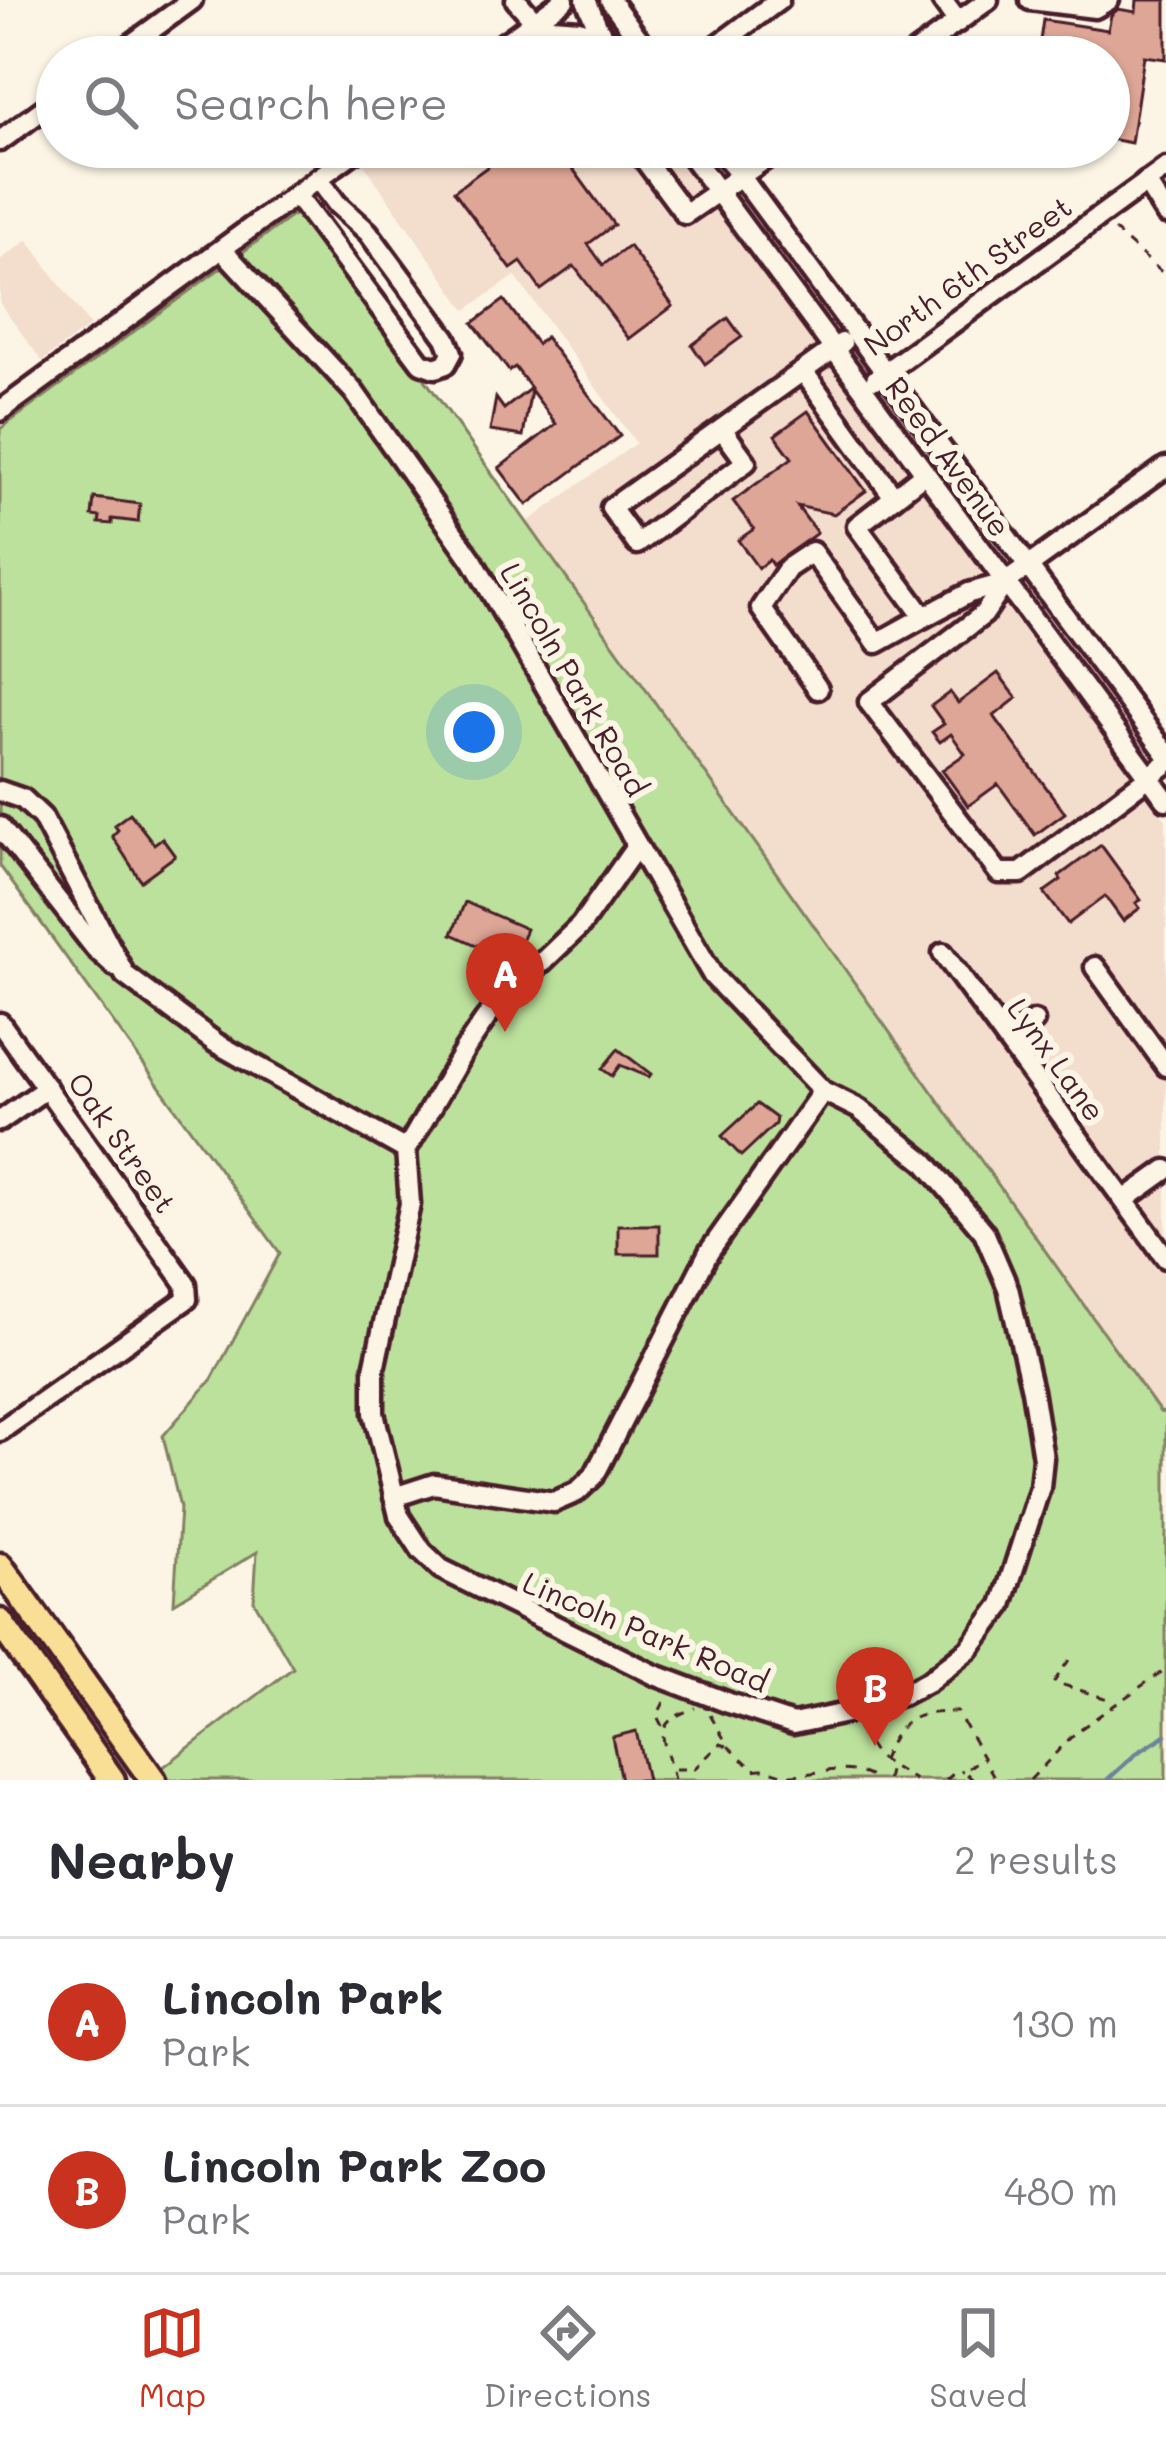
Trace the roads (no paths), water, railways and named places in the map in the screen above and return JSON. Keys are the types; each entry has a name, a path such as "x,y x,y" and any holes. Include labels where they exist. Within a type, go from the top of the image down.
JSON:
{"main road":[{"path":"0,1566 153,1780"},
{"path":"0,1622 112,1780"}],"street":[{"path":"143,36 192,0"},
{"path":"516,0 532,22 545,28 600,36"},
{"path":"513,36 564,0"},
{"path":"586,0 604,36"},
{"path":"610,0 637,36"},
{"path":"731,36 779,0"},
{"path":"942,0 958,22"},
{"path":"938,36 988,0"},
{"path":"1030,0 1095,8 1109,0"},
{"path":"0,141 36,114"},
{"path":"0,411 332,168"},
{"path":"650,168 686,214 754,168"},
{"name":"Reed Avenue","path":"701,168 1166,800"},
{"name":"Reed Avenue","path":"734,168 1166,753"},
{"name":"North 6th Street","path":"862,389 1166,168"},
{"path":"296,195 421,363 435,368 446,364 452,353 446,338 368,232 337,204 318,178"},
{"path":"1146,182 1166,214"},
{"name":"Lincoln Park Road","path":"222,249 354,392 473,560 712,976 824,1091 859,1108 925,1162 984,1232 1008,1288 1043,1458 1035,1503 1002,1605 969,1648 902,1696 794,1724 656,1675 441,1569 405,1529 374,1413 374,1369 410,1204 406,1150"},
{"path":"722,429 746,461 637,544 611,508 856,333"},
{"path":"803,371 894,497"},
{"path":"818,689 760,608 788,568 812,552 877,643 968,593 1005,583 1166,467"},
{"path":"923,617 857,526 924,474"},
{"path":"1005,583 984,614 869,703 999,873 1021,873 1166,764"},
{"path":"0,791 22,799 42,817 125,975"},
{"path":"0,815 22,799"},
{"path":"0,827 95,948 125,975 216,1043 406,1150 491,1011 581,925 636,847"},
{"name":"Lynx Lane","path":"943,953 1166,1258"},
{"path":"1095,967 1166,1066"},
{"path":"1007,1040 1034,1021"},
{"name":"Oak Street","path":"0,1023 186,1284 187,1299 0,1431"},
{"path":"0,1121 47,1088"},
{"path":"394,1497 434,1484 554,1502 577,1492 594,1475 709,1252 824,1091"},
{"path":"1124,1200 1166,1170"}],"waterway":[{"path":"1107,1780 1166,1735"}],"place":[{"name":"Lincoln Park","path":"505,1032"},
{"name":"Lincoln Park Zoo","path":"875,1746"}]}
